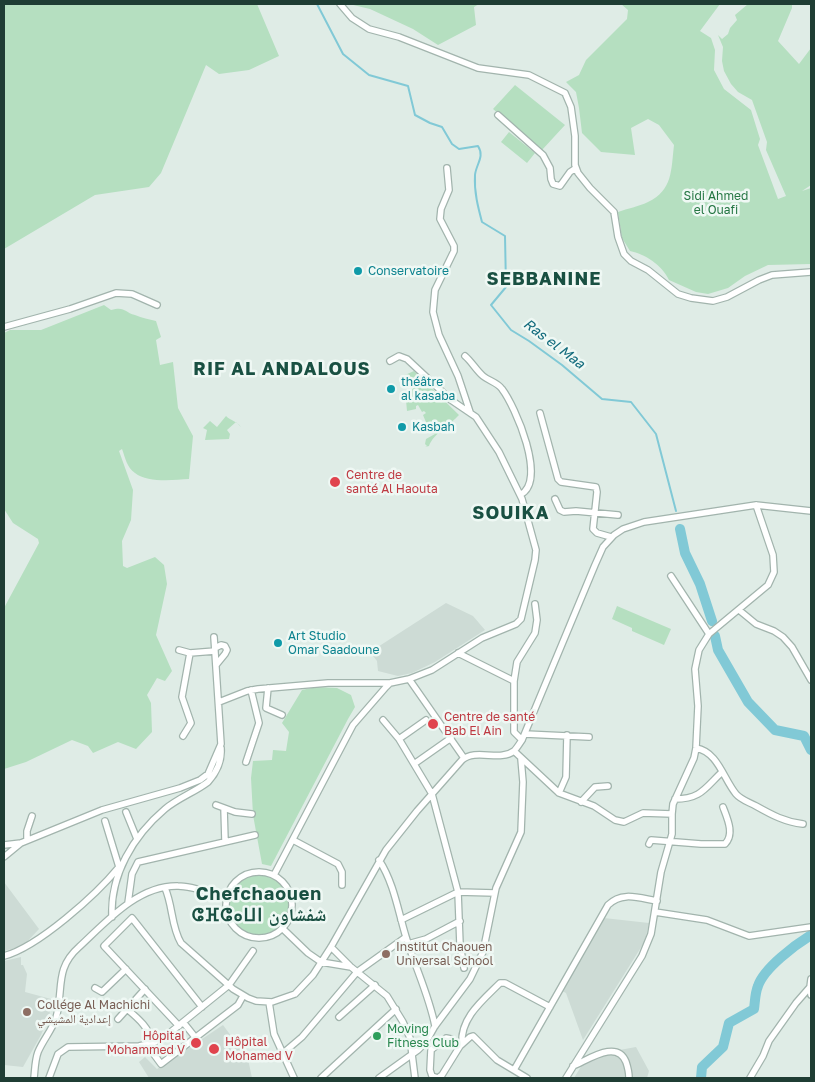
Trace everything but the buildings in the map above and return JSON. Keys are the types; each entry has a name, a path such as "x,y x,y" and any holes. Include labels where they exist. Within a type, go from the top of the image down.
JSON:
{"street":[{"path":"340,4 352,18 369,29 399,37 478,68 529,75 560,90 568,99 571,107 576,168 584,181 614,212 618,237 624,254 630,261 648,270 678,294 713,301 727,297 772,275 811,272"},
{"path":"498,115 543,155 550,168 553,184 560,186 570,172 576,168"},
{"path":"447,168 449,190 441,209 440,219 454,246 454,251 436,290 433,312 439,335 455,369 470,412"},
{"path":"4,328 70,310 116,293 132,294 157,305"},
{"path":"219,702 252,690 268,688 328,683 390,683 409,679 432,670 482,638 516,624 521,619 536,550 520,495 499,452 476,417 451,400 408,359 399,356 390,361"},
{"path":"465,356 481,375 499,385 508,398 520,423 531,458 531,468 527,489 520,495"},
{"path":"540,413 558,479 561,482 596,487 594,531 611,537"},
{"path":"555,499 563,512 595,512 618,515"},
{"path":"165,888 172,906 176,934 182,943 229,985 243,996 256,1001 269,1002 288,998 295,994 322,962 379,860 400,832 464,758 470,755 500,755 514,751 522,740 595,565 603,547 611,537 632,526 693,514 756,506 811,511"},
{"path":"566,1078 642,956 651,934 664,862 671,842 672,814 675,799 694,758 696,748 698,706 695,675 696,661 702,644 709,634 768,584 774,572 773,555 756,506"},
{"path":"671,576 709,634"},
{"path":"522,740 514,732 514,681 517,662 536,629 535,604"},
{"path":"739,610 756,624 774,631 783,637 792,647 811,680"},
{"path":"4,956 16,953 29,946 87,900 103,885 120,865 146,828 166,808 208,782 213,776 221,755 214,637"},
{"path":"179,650 190,653 215,649 221,645 225,646 227,650 216,665"},
{"path":"183,736 191,723 182,698 190,653"},
{"path":"458,653 514,681"},
{"path":"409,679 464,758"},
{"path":"274,875 353,725 390,683"},
{"path":"268,688 266,708 282,714"},
{"path":"246,762 259,723 252,690"},
{"path":"383,720 399,739 432,794 458,892 460,944 464,968"},
{"path":"399,739 426,720"},
{"path":"525,734 589,737"},
{"path":"559,793 566,776 567,735"},
{"path":"414,764 451,738"},
{"path":"4,845 24,841 102,810 180,788 200,780 208,774 221,746"},
{"path":"696,748 709,753 740,798 784,821 803,824"},
{"path":"514,751 559,793 594,806 610,819 624,822 642,812 672,814"},
{"path":"379,1078 387,1075 426,1042 435,1026 470,978 483,952 495,893 503,870 521,832 521,759"},
{"path":"675,799 696,796 722,772"},
{"path":"581,802 595,787 608,786"},
{"path":"216,805 235,812 252,814"},
{"path":"649,844 651,840 725,844 728,842 730,830 723,807"},
{"path":"224,808 225,842"},
{"path":"126,812 137,839"},
{"path":"4,857 24,841 32,816"},
{"path":"105,821 120,865 112,898 112,917"},
{"path":"128,904 132,874 138,862 255,835"},
{"path":"293,840 338,864 342,872 342,886"},
{"path":"379,860 388,876 435,1026"},
{"path":"256,872 274,875 288,888 292,902 290,916 282,928 272,935 261,938 244,934 231,921 227,909 227,897 233,885 243,876 256,872"},
{"path":"34,1078 37,1054 56,1016 61,975 67,959 78,946 128,904 141,896 165,888 181,886 227,897"},
{"path":"402,920 458,892 495,893"},
{"path":"514,1070 608,905 615,898 626,896 657,901"},
{"path":"655,912 707,920 749,936 811,927"},
{"path":"196,1037 145,989 104,946 132,918 202,1007"},
{"path":"408,944 426,939 460,921"},
{"path":"282,928 322,962 351,967"},
{"path":"282,1054 302,1037 357,972 406,937"},
{"path":"331,947 351,967 387,996 396,1009 410,1038 415,1078"},
{"path":"49,1078 58,1054 68,1047 150,1044 181,1024 229,985 253,950"},
{"path":"95,988 102,992 126,969"},
{"path":"811,979 811,995"},
{"path":"461,1045 463,1027 467,1018 500,982 550,1007"},
{"path":"339,1017 375,985"},
{"path":"750,1078 778,1028 810,987"},
{"path":"118,1019 145,989"},
{"path":"127,1009 149,1032 150,1044 161,1064 238,1005 243,996"},
{"path":"269,1002 274,1034 294,1078"},
{"path":"321,1078 396,1009"},
{"path":"461,1045 446,1038 431,1050 430,1070 432,1076 438,1078 442,1075 461,1045 473,1036 497,1060 527,1078"},
{"path":"573,1066 606,1051 615,1051 623,1056 629,1072 629,1078"}],"shaded area":[{"path":"446,603 473,616 485,630 435,662 412,673 398,676 378,671 377,661 370,652"},
{"path":"4,882 39,929 23,946 4,951"},
{"path":"604,918 649,923 645,941 583,1040 566,993 560,990"},
{"name":"Collége Al Machichi إعدادية المشيشي","path":"21,957 21,965 23,965 27,974 25,992 51,999 49,1016 41,1035 23,1067 4,1065 4,961"},
{"name":"Hôpital Mohamed V","path":"223,1025 248,1059 252,1078 149,1078 139,1062 145,1057 157,1069"},
{"path":"636,1047 649,1071 647,1078 574,1078 582,1065 603,1053"}],"green space":[{"path":"4,4 257,4 279,56 249,70 219,74 206,65 161,173 149,187 95,195 4,249"},
{"path":"349,4 479,4 474,7 476,25 438,45 413,29 370,9"},
{"name":"Sidi Ahmed el Ouafi","path":"621,4 720,4 700,31 711,38 715,50 714,70 724,89 751,110 760,139 758,145 778,199 786,196 766,150 767,142 752,100 738,92 724,71 722,61 723,47 718,35 722,39 728,34 730,28 737,20 735,15 748,4 792,4 778,41 799,64 811,48 811,185 802,191 811,188 811,264 768,265 745,276 728,288 708,294 696,292 669,280 652,261 630,251 622,238 618,212 648,202 662,192 671,171 674,145 659,125 648,119 631,128 635,155 601,152 582,133 576,92 566,82 579,75 586,60 627,19 628,10"},
{"path":"515,85 565,125 542,150 493,109"},
{"path":"509,132 535,153 527,163 501,142"},
{"path":"104,305 111,310 122,309 131,314 156,321 161,337 156,340 160,365 173,362 178,408 193,436 189,479 161,480 140,476 130,468 122,449 119,451 133,490 131,520 122,541 123,566 127,568 155,557 164,565 167,584 156,635 172,671 165,681 157,678 147,695 151,703 152,732 136,749 118,742 93,753 88,746 72,740 26,762 4,769 4,608 39,543 38,539 13,523 4,509 4,333 10,330 41,330"},
{"path":"414,371 459,415 438,434 429,446 425,447 427,446 425,444 426,439 435,434 430,432 423,415 426,413 422,412 418,405 416,409 407,411 406,400 408,399 405,393 413,389 414,385 405,375"},
{"path":"226,416 236,422 227,430 230,434 229,439 205,440 207,430 203,428 210,421 217,427"},
{"path":"617,606 671,629 664,645 632,631 632,628 612,619"},
{"path":"316,687 337,688 351,695 355,707 271,866 262,864 253,815 251,778 253,761 272,760 273,750 286,751 289,732 282,723 302,690"},
{"path":"259,875 275,880 280,884 284,889 289,905 284,921 280,926 275,930 259,935 243,930 238,926 234,921 229,905 234,889 238,884 243,880"}],"waterway":[{"name":"Ras el Maa","path":"317,4 343,54 369,75 408,86 415,115 442,127 452,144 459,149 478,146 481,154 475,175 475,187 482,222 505,236 506,287 491,305 511,330 562,365 602,399 631,402 656,434 676,511"},
{"name":"Ras el Maa","path":"680,529 685,553 700,584 712,621"},
{"name":"Ras el Maa","path":"715,636 718,650 748,702 775,730 804,736 811,750"},
{"name":"Ras el Maa","path":"701,1078 702,1067 723,1047 729,1023 754,1009 757,989 761,979 773,965 811,935"}],"place":[{"name":"Conservatoire","path":"358,271"},
{"name":"théâtre al kasaba","path":"391,389"},
{"name":"Kasbah","path":"402,427"},
{"name":"Centre de santé Al Haouta","path":"335,482"},
{"name":"Art Studio Omar Saadoune","path":"278,643"},
{"name":"Centre de santé Bab El Ain","path":"433,724"},
{"name":"Institut Chaouen Universal School","path":"386,954"},
{"name":"Collége Al Machichi إعدادية المشيشي","path":"27,1012"},
{"name":"Moving Fitness Club","path":"377,1036"},
{"name":"Hôpital Mohammed V","path":"196,1043"},
{"name":"Hôpital Mohamed V","path":"214,1049"}],"district":[{"name":"SEBBANINE","path":"544,279"},
{"name":"RIF AL ANDALOUS","path":"282,369"},
{"name":"SOUIKA","path":"511,513"},
{"name":"Chefchaouen ⵛⴼⵛⴰⵡⵏ شفشاون","path":"259,904"}]}
